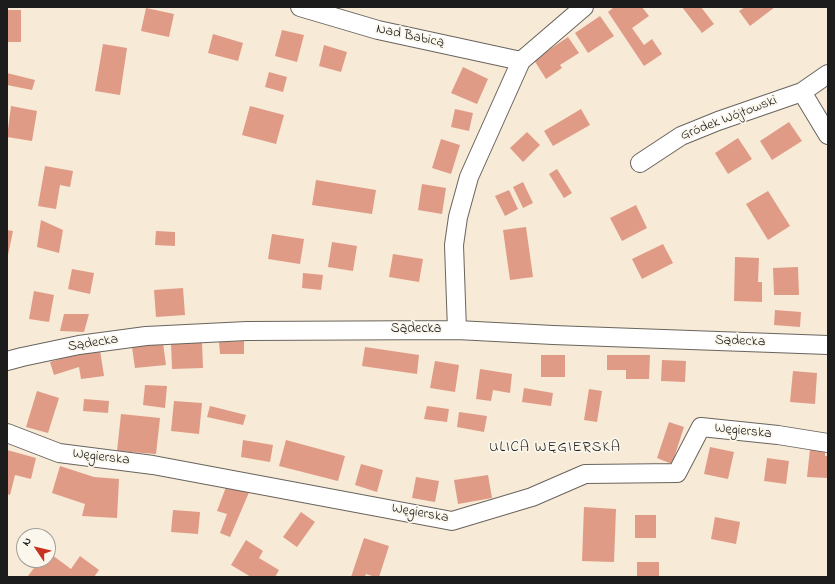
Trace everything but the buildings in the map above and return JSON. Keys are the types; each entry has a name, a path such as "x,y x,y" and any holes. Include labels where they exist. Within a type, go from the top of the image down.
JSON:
{"street":[{"name":"Nad Babicą","path":"300,7 378,30 521,61"},
{"path":"457,330 454,245 458,217 469,177 521,61 584,7"},
{"name":"Gródek Wójtowski","path":"640,163 681,136 718,121 802,92 828,74"},
{"path":"802,92 828,135"},
{"name":"Sądecka","path":"7,361 22,356 79,344 146,336 247,331 457,330 828,346"},
{"name":"Węgierska","path":"7,433 59,453 153,465 452,521 532,497 585,474 677,473 701,427 778,435 828,443"}],"district":[{"name":"ULICA WĘGIERSKA","path":"555,449"}]}
